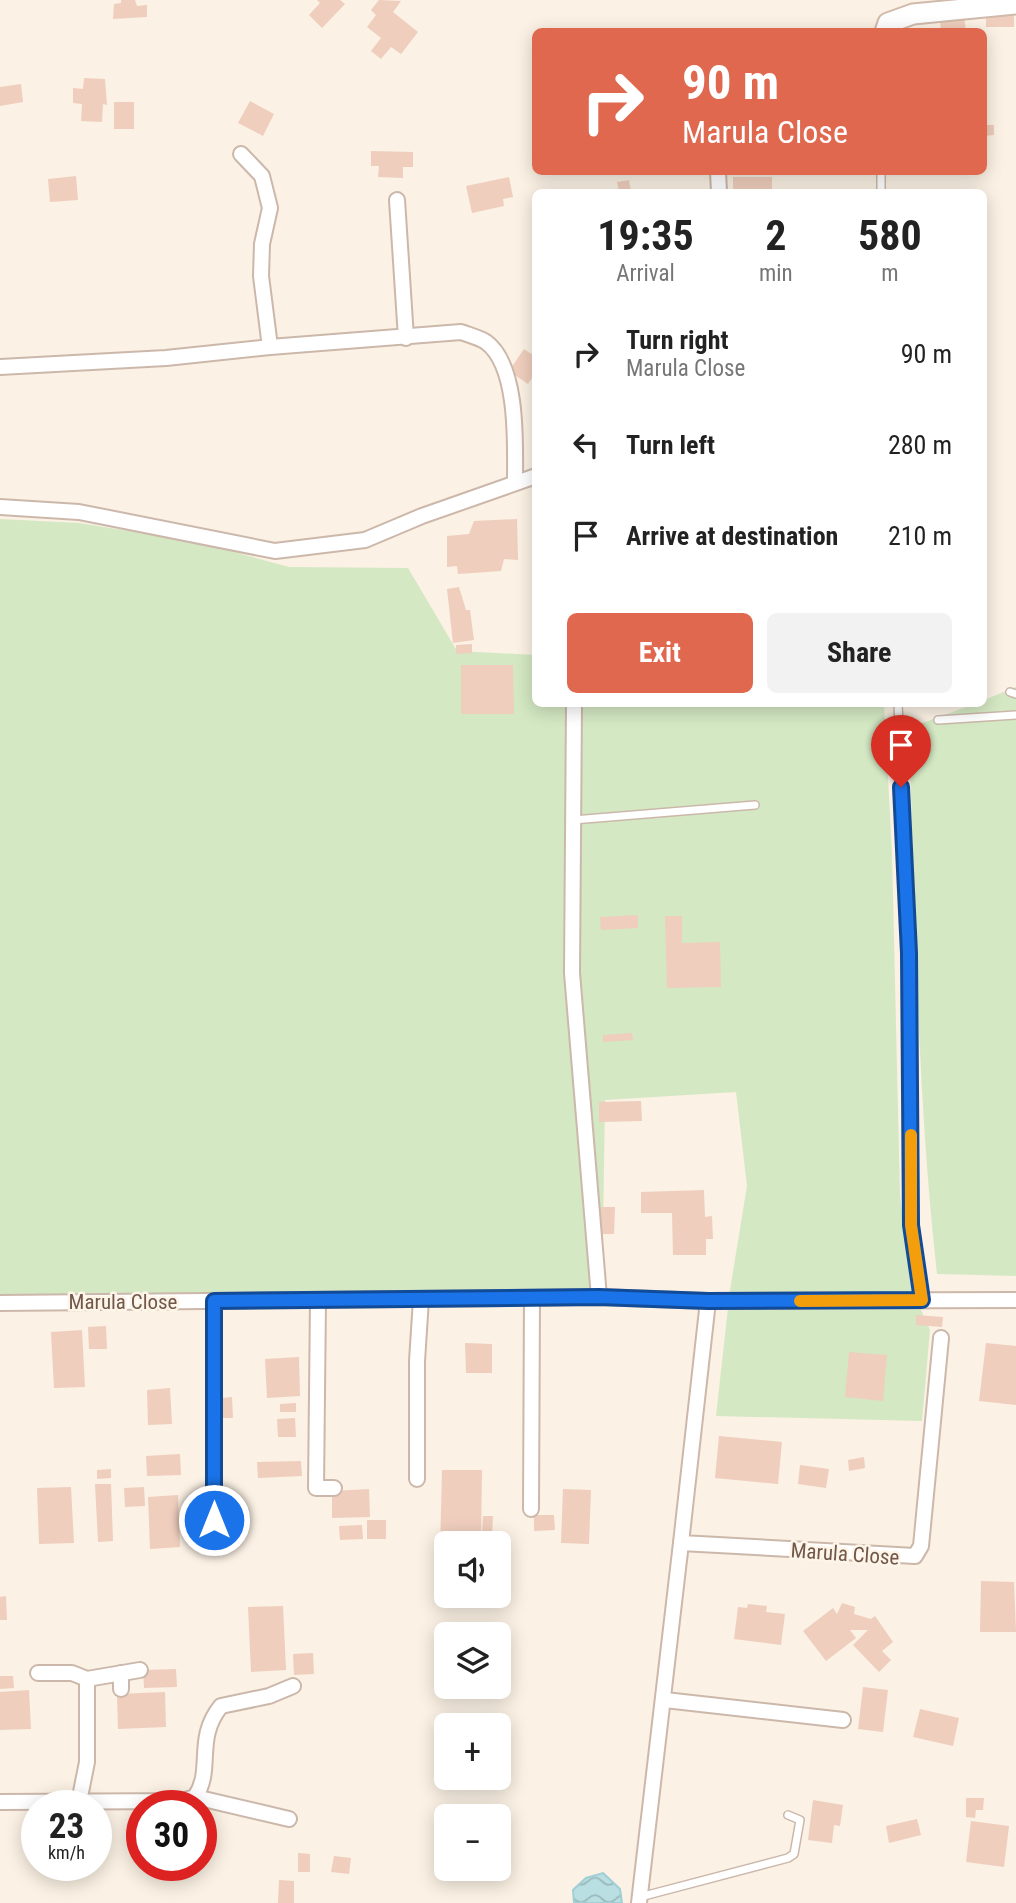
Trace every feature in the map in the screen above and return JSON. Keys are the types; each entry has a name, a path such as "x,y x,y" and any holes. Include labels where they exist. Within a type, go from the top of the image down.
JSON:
{"street":[{"path":"886,28 888,23 913,14 1016,4"},
{"path":"241,154 262,176 270,208 262,244 261,276 270,346"},
{"path":"397,200 406,338"},
{"path":"0,367 166,358 270,346 461,332 486,342 501,360 515,416 515,482"},
{"path":"0,507 79,512 275,551 365,540 532,477"},
{"path":"574,707 572,973 599,1297"},
{"name":"Marula Close","path":"0,1303 599,1297 708,1301 1016,1300"},
{"path":"531,1509 532,1298"},
{"path":"417,1479 417,1362 421,1299"},
{"path":"318,1300 316,1488 334,1488"},
{"path":"214,1301 214,1520"},
{"path":"639,1900 665,1700 708,1301"},
{"name":"Marula Close","path":"681,1543 915,1556 920,1546 941,1338"},
{"path":"38,1673 72,1673 87,1679 140,1670"},
{"path":"121,1673 121,1689"},
{"path":"81,1790 87,1762 87,1679"},
{"path":"200,1790 206,1727 221,1706 269,1696 293,1686"},
{"path":"665,1700 843,1720"},
{"path":"0,1802 21,1802"},
{"path":"217,1802 289,1819"}],"lane":[{"path":"898,707 909,953 911,1225 922,1300"},
{"path":"938,720 1016,715"},
{"path":"573,820 755,805"},
{"path":"639,1900 788,1858 794,1854 801,1830 800,1820 789,1815"}],"green space":[{"path":"0,519 79,523 197,542 289,567 408,568 457,651 532,655 532,707 884,707 892,853 900,1196 911,1287 930,1330 922,1421 716,1416 730,1290 747,1186 736,1092 605,1100 602,1292 0,1296"},
{"path":"1016,687 1016,1276 937,1274 921,1070 909,728 966,707 987,707 987,699"}],"water":[{"path":"603,1873 620,1889 622,1903 574,1903 573,1890 586,1878"}],"building":[{"path":"121,0 135,0 137,6 147,5 147,17 113,19 114,4 121,3"},
{"path":"317,0 340,0 345,4 322,28 309,15 320,3"},
{"path":"379,0 401,1 393,12 418,32 401,54 391,47 381,59 371,51 381,38 367,27 376,15 371,10"},
{"path":"986,12 1014,12 1014,27 986,27"},
{"path":"964,16 966,28 941,28 940,20"},
{"path":"84,78 105,79 107,105 103,104 102,122 81,121 82,104 73,103 73,88 83,89"},
{"path":"21,84 23,102 0,106 0,87"},
{"path":"250,101 274,114 263,136 238,123"},
{"path":"114,102 134,102 134,129 114,129"},
{"path":"987,125 994,125 994,135 987,136"},
{"path":"371,151 413,152 413,167 403,167 403,178 378,177 379,166 371,166"},
{"path":"76,176 78,200 50,202 48,179"},
{"path":"509,177 513,197 503,199 504,206 472,213 466,186"},
{"path":"733,177 772,177 772,189 733,189"},
{"path":"629,180 630,189 618,189 617,182"},
{"path":"524,349 532,354 532,378 528,384 509,371"},
{"path":"517,519 518,560 504,559 501,571 458,574 457,566 447,567 447,536 469,534 474,521"},
{"path":"459,587 466,610 470,610 474,640 453,643 447,589"},
{"path":"472,644 472,653 456,654 456,645"},
{"path":"461,665 513,665 514,714 461,714"},
{"path":"638,915 638,928 601,930 600,917"},
{"path":"665,916 682,916 682,943 720,942 721,987 667,988"},
{"path":"632,1033 633,1040 603,1042 603,1035"},
{"path":"641,1101 642,1121 599,1122 599,1102"},
{"path":"704,1190 705,1217 712,1216 713,1239 706,1239 706,1255 673,1255 672,1213 641,1213 641,1192"},
{"path":"596,1207 615,1207 614,1234 595,1234"},
{"path":"916,1315 943,1317 942,1327 916,1325"},
{"path":"106,1326 107,1349 89,1349 88,1327"},
{"path":"82,1330 85,1387 54,1388 51,1332"},
{"path":"465,1343 492,1344 492,1373 466,1373"},
{"path":"986,1343 1016,1346 1016,1405 979,1401"},
{"path":"849,1352 887,1355 883,1401 845,1397"},
{"path":"299,1357 300,1396 267,1398 265,1359"},
{"path":"170,1388 172,1424 148,1425 147,1390"},
{"path":"232,1397 233,1418 222,1418 222,1398"},
{"path":"296,1403 296,1412 280,1412 280,1404"},
{"path":"295,1418 296,1437 278,1437 277,1419"},
{"path":"719,1436 782,1442 778,1484 715,1478"},
{"path":"180,1454 181,1475 147,1476 146,1456"},
{"path":"864,1457 865,1468 849,1471 848,1460"},
{"path":"301,1461 302,1476 258,1478 257,1462"},
{"path":"800,1465 829,1469 826,1488 798,1484"},
{"path":"111,1469 111,1478 97,1479 97,1470"},
{"path":"442,1470 482,1470 481,1531 440,1531"},
{"path":"95,1484 111,1484 113,1541 98,1542"},
{"path":"71,1487 74,1543 39,1544 37,1488"},
{"path":"144,1487 145,1506 125,1507 124,1488"},
{"path":"369,1489 370,1517 332,1518 332,1491"},
{"path":"563,1489 591,1490 589,1544 561,1543"},
{"path":"178,1495 180,1547 150,1549 148,1497"},
{"path":"534,1515 554,1515 555,1530 534,1531"},
{"path":"483,1516 493,1516 492,1531 482,1531"},
{"path":"367,1520 386,1520 386,1539 367,1539"},
{"path":"362,1525 363,1539 340,1540 339,1526"},
{"path":"981,1581 1014,1582 1016,1632 980,1632"},
{"path":"6,1596 7,1620 0,1620 0,1597"},
{"path":"842,1603 855,1607 854,1614 871,1619 875,1616 893,1642 882,1651 891,1660 879,1672 853,1645 868,1630 850,1630 856,1638 826,1661 803,1631 833,1608 837,1614"},
{"path":"748,1604 767,1606 766,1612 785,1614 781,1645 734,1639 738,1607 747,1608"},
{"path":"283,1606 286,1670 251,1672 248,1607"},
{"path":"313,1653 314,1674 294,1675 293,1654"},
{"path":"176,1669 177,1687 144,1688 143,1670"},
{"path":"0,1676 13,1676 14,1688 0,1689"},
{"path":"863,1687 888,1690 883,1732 858,1729"},
{"path":"29,1690 31,1729 0,1730 0,1692"},
{"path":"165,1692 166,1727 118,1729 117,1694"},
{"path":"920,1709 959,1718 953,1746 913,1737"},
{"path":"966,1798 984,1798 983,1810 976,1810 975,1818 966,1817"},
{"path":"813,1800 843,1805 840,1826 834,1825 832,1843 808,1840"},
{"path":"917,1819 921,1835 889,1843 886,1826"},
{"path":"971,1821 1009,1826 1004,1867 966,1862"},
{"path":"298,1853 310,1854 310,1872 298,1872"},
{"path":"334,1856 351,1858 349,1874 331,1872"},
{"path":"279,1880 294,1881 294,1903 278,1903"}],"slow traffic":[{"path":"800,1301 922,1300 911,1225 911,1135"}],"route":[{"path":"214,1520 214,1301 599,1297 708,1301 922,1300 911,1225 909,953 901,787"}]}
